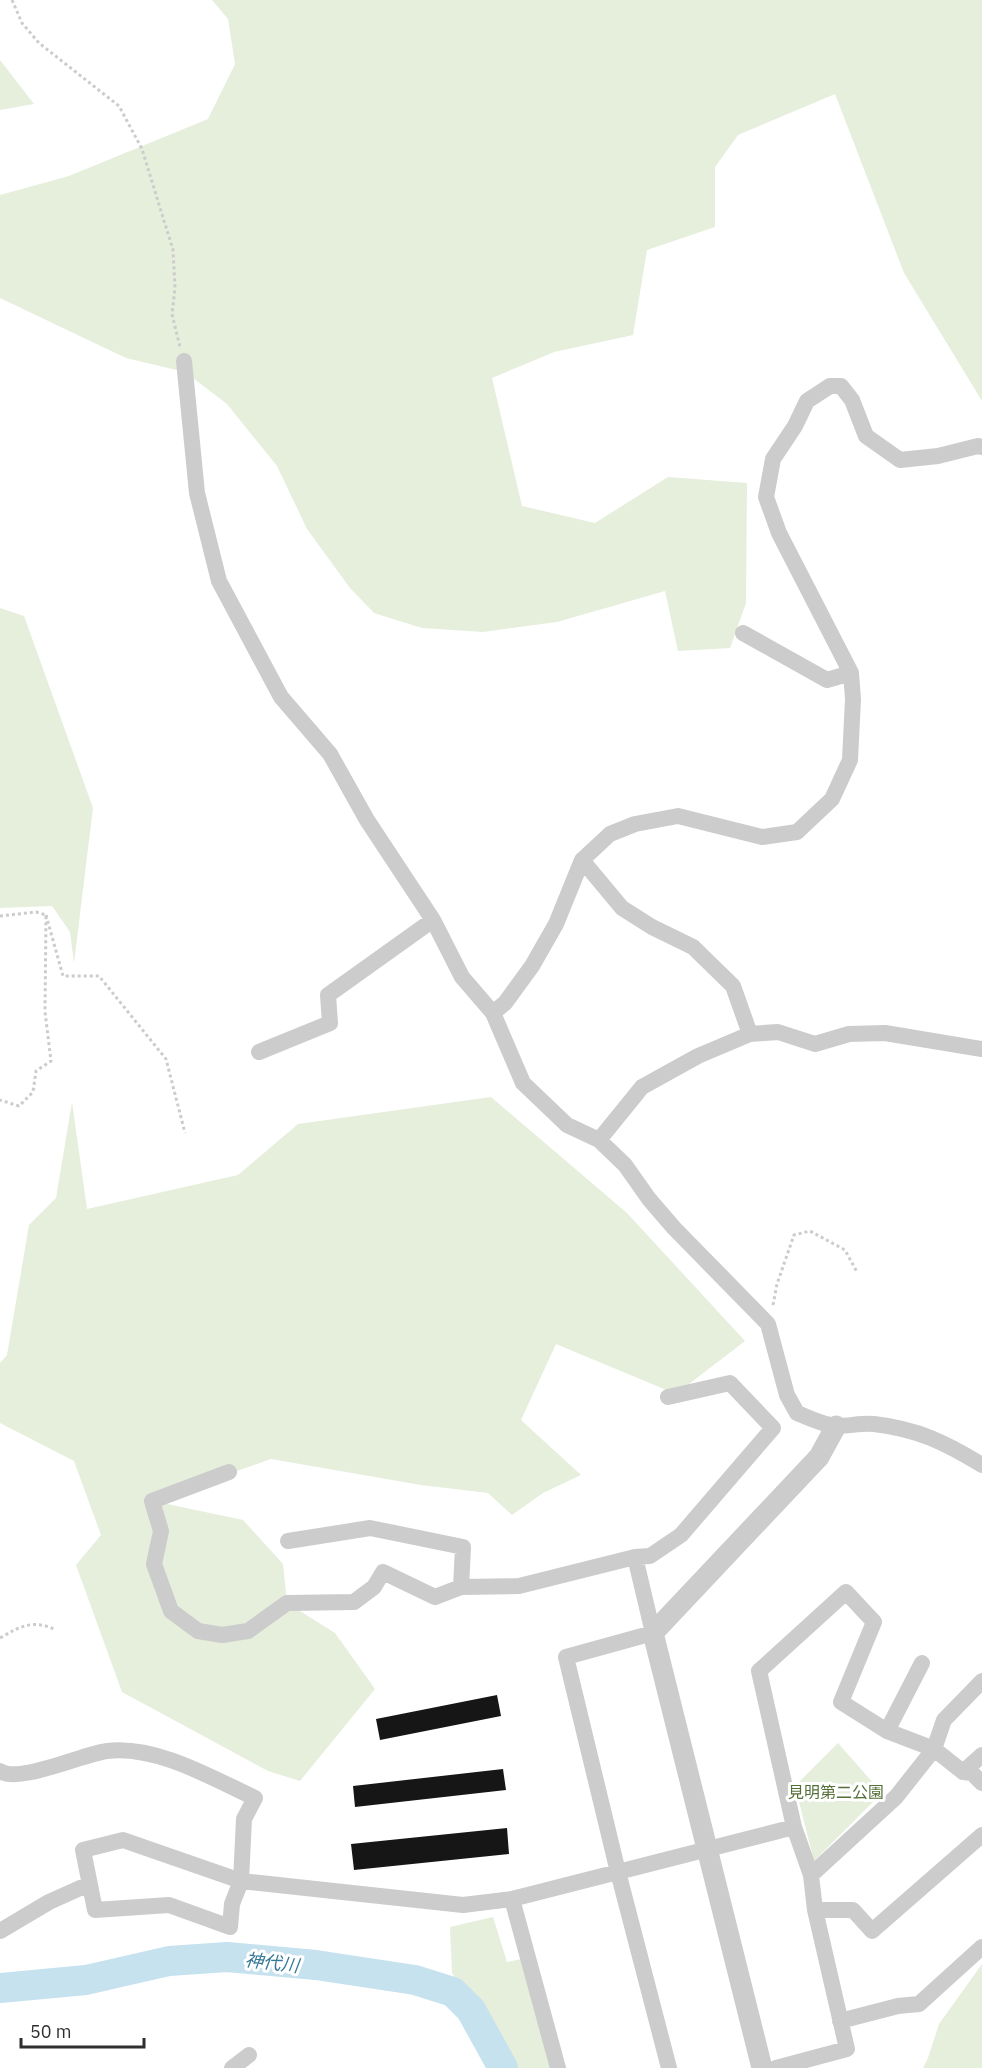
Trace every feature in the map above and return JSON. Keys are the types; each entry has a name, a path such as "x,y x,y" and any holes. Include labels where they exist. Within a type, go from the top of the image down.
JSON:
{"street":[{"path":"184,361 197,493 219,581 281,697 330,754 367,820 433,920 462,977 493,1013 523,1083 567,1125 598,1140 625,1165 649,1199 674,1228 768,1324 787,1395 797,1413 836,1426 873,1424 919,1432 952,1447 982,1465"},
{"path":"493,1013 505,1004 532,966 556,924 582,860 610,834 635,824 678,816 762,837 796,832 832,799 850,760 853,699 851,673 776,524 766,497 773,459 795,426 807,401 830,386 841,386 852,400 866,436 900,460 938,456 982,447"},
{"path":"743,633 827,680 851,673"},
{"path":"582,860 622,908 652,927 693,947 733,986 750,1034"},
{"path":"259,1052 330,1023 328,995 433,920"},
{"path":"598,1140 642,1088 698,1056 750,1034 778,1032 815,1044 849,1034 885,1033 982,1049"},
{"path":"229,1472 152,1502 161,1531 154,1564 171,1611 198,1631 222,1635 248,1631 287,1603 354,1602 374,1587 383,1572 435,1597 461,1587 519,1586 635,1557 650,1556 681,1535 773,1428 730,1383 668,1397"},
{"path":"669,2068 618,1872 566,1657 653,1633 819,1457 836,1426"},
{"path":"288,1541 370,1528 463,1547 461,1587"},
{"path":"635,1557 762,2068"},
{"path":"776,2068 847,2049 815,1910 811,1875 794,1827 759,1671 846,1592 874,1622 841,1702 887,1731 934,1749 963,1772 972,1773 982,1783"},
{"path":"887,1731 921,1663"},
{"path":"811,1875 896,1797 934,1749 944,1720 982,1681"},
{"path":"0,1771 5,1775 20,1774 58,1765 93,1753 141,1752 199,1773 255,1798 244,1819 241,1881 232,1904 230,1927 169,1905 95,1910 83,1850 123,1840 241,1881 463,1905 512,1899 794,1827"},
{"path":"963,1772 982,1755"},
{"path":"815,1910 853,1910 872,1931 982,1835"},
{"path":"0,1931 49,1902 89,1884"},
{"path":"512,1899 558,2068"},
{"path":"840,2021 898,2006 919,2004 982,1947"},
{"path":"232,2068 249,2055"}],"path":[{"path":"12,0 22,23 39,43 119,106 142,149 173,250 175,288 172,314 184,361"},
{"path":"0,916 36,912 46,915"},
{"path":"0,1100 19,1106 33,1092 36,1071 51,1061 45,1012 46,915"},
{"path":"46,915 63,976 99,976 166,1059 184,1133"},
{"path":"768,1324 777,1284 794,1235 810,1231 845,1250 857,1272"},
{"path":"0,1638 19,1627 43,1624 56,1630"}],"green space":[{"path":"212,0 982,0 982,401 904,273 835,94 738,135 715,167 715,227 647,250 633,335 554,352 492,378 522,506 595,523 668,477 747,483 746,603 730,648 678,651 665,591 557,622 483,632 422,628 374,613 350,588 307,529 277,466 227,404 185,372 126,358 0,298 0,195 69,176 208,119 235,64 228,19"},
{"path":"0,60 34,104 0,110"},
{"path":"0,608 24,616 93,808 74,963 70,932 52,906 0,908"},
{"path":"491,1097 627,1213 745,1341 676,1394 556,1344 521,1420 581,1475 543,1493 512,1515 488,1493 421,1485 271,1459 153,1501 243,1520 283,1564 287,1603 335,1633 375,1689 300,1781 268,1771 122,1692 76,1565 101,1535 74,1461 0,1423 0,1363 7,1355 29,1225 56,1198 72,1102 87,1209 238,1175 298,1124"},
{"name":"見明第二公園","path":"838,1743 882,1793 814,1861 795,1786"},
{"path":"493,1917 507,1962 527,1958 558,2068 501,2068 470,2002 452,1973 450,1927"},
{"path":"982,1964 982,2068 923,2068 939,2024"}],"building":[{"path":"497,1695 501,1716 380,1740 376,1719"},
{"path":"503,1769 506,1790 355,1807 353,1786"},
{"path":"507,1828 509,1854 354,1870 351,1844"}],"waterway":[{"name":"神代川","path":"0,1988 86,1980 169,1961 227,1957 316,1965 415,1980 453,1992 471,2010 503,2068"}]}
